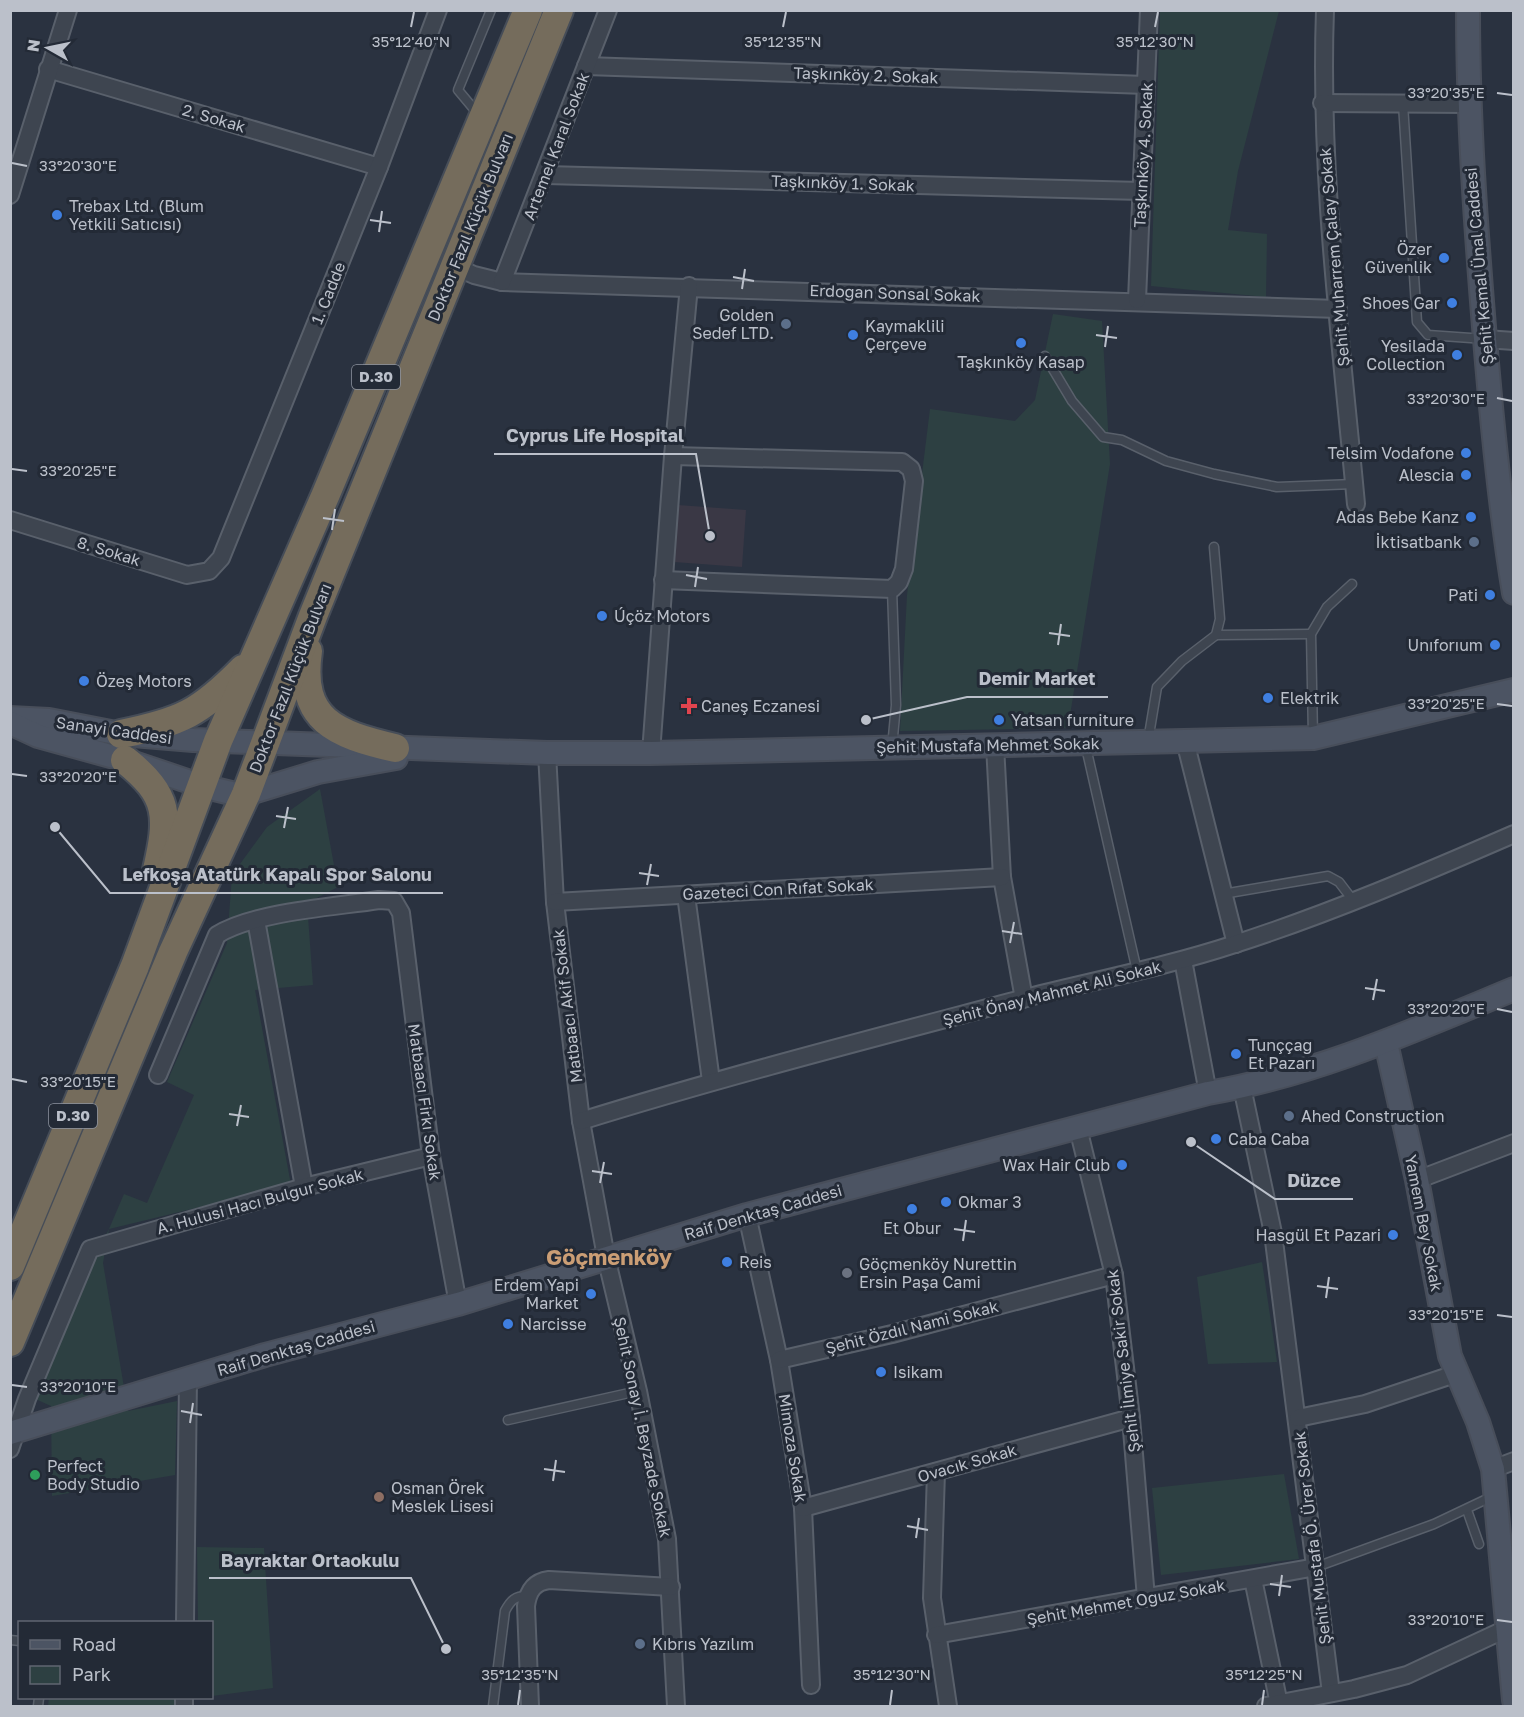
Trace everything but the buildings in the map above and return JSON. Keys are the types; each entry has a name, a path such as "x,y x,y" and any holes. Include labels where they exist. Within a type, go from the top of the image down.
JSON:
{"highway":[{"name":"Doktor Fazıl Küçük Bulvarı","path":"218,741 483,121 528,10"},
{"name":"Doktor Fazıl Küçük Bulvarı","path":"10,1342 173,952 246,794 314,616 559,10"},
{"path":"314,616 306,682 315,706 325,720 340,732 395,748"},
{"path":"135,966 164,841 164,817 155,787 123,747 200,708 255,656"},
{"name":"D.30","path":"10,1266 135,966 218,741"}],"street":[{"path":"10,195 68,10"},
{"name":"1. Cadde","path":"209,572 221,558 379,167 438,10"},
{"name":"Artemel Karal Sokak","path":"502,282 609,10"},
{"name":"Taşkınköy 4. Sokak","path":"1137,300 1149,10"},
{"name":"Şehit Muharrem Çalay Sokak","path":"1325,10 1322,103 1325,172 1356,504"},
{"name":"Şehit Kemal Ünal Caddesi","path":"1468,10 1468,104 1485,339 1509,532 1514,593"},
{"name":"Taşkınköy 2. Sokak","path":"586,66 1146,84"},
{"name":"2. Sokak","path":"48,69 379,167"},
{"path":"1322,103 1468,104"},
{"name":"Taşkınköy 1. Sokak","path":"546,175 1141,191"},
{"name":"Erdoğan Sonsal Sokak","path":"454,266 474,275 502,282 1137,300 1338,309"},
{"path":"651,753 673,456 689,286"},
{"path":"1485,339 1514,341"},
{"path":"663,580 892,589 899,582 904,569 914,481 911,469 902,462 673,456"},
{"name":"8. Sokak","path":"10,520 187,575 209,572"},
{"name":"Şehit Mustafa Mehmet Sokak","path":"265,744 547,753 651,753 1313,738 1514,690"},
{"name":"Sanayi Caddesi","path":"10,718 49,720 123,747 202,786 246,794"},
{"name":"Sanayi Caddesi","path":"10,723 38,736 123,747 218,741 265,744"},
{"path":"1185,741 1236,944"},
{"path":"995,745 1002,877 1024,999"},
{"name":"Şehit Mustafa Mehmet Sokak","path":"246,794 318,772 457,749"},
{"name":"Matbaacı Akif Sokak","path":"547,753 555,902 581,1121 606,1257"},
{"name":"Şehit Önay Mahmet Ali Sokak","path":"581,1121 711,1081 1183,960 1236,944 1355,903 1514,834"},
{"name":"Gazeteci Con Rıfat Sokak","path":"555,902 1002,877"},
{"path":"686,894 711,1081"},
{"name":"Matbaacı Firkı Sokak","path":"256,920 380,900 394,901 401,913 431,1156 458,1304"},
{"path":"158,1075 217,935 235,924 256,920 304,1187"},
{"path":"1183,960 1208,1093"},
{"name":"Raif Denktaş Caddesi","path":"13,1438 265,1355 458,1304 747,1215 1208,1093 1242,1088 1386,1042 1514,989"},
{"name":"Yamem Bey Sokak","path":"1386,1042 1417,1180 1450,1356 1487,1446 1503,1465 1496,1495 1509,1598 1508,1628 1514,1701"},
{"name":"Şehit Mustafa Ö. Ürer Sokak","path":"1242,1088 1273,1233 1331,1693"},
{"name":"Şehit İlmiye Sakir Sokak","path":"1078,1128 1114,1275 1131,1418 1146,1598"},
{"path":"1417,1180 1514,1143"},
{"name":"A. Hulusi Hacı Bulgur Sokak","path":"13,1438 90,1249 304,1187 431,1156"},
{"name":"Mimoza Sokak","path":"747,1215 779,1360 803,1508 811,1685"},
{"name":"Şehit Sonay İ. Beyzade Sokak","path":"606,1257 660,1495 671,1587 676,1707"},
{"name":"Şehit Özdıl Nami Sokak","path":"779,1360 892,1334 1114,1275"},
{"name":"Şehit Mustafa Ö. Ürer Sokak","path":"1298,1418 1365,1404 1458,1373"},
{"path":"185,1621 188,1379"},
{"name":"Ovacık Sokak","path":"803,1508 1131,1418"},
{"path":"936,1472 932,1598 948,1707"},
{"name":"Şehit Mehmet Oğuz Sokak","path":"936,1635 1316,1568"},
{"path":"1253,1579 1272,1705 1416,1672 1508,1628"},
{"path":"530,1707 527,1596 540,1581 671,1587"}],"lane":[{"path":"483,121 458,90 491,10"},
{"path":"1403,104 1417,322 1428,335 1485,339"},
{"path":"1045,356 1072,401 1103,437 1122,440 1166,460 1214,474 1277,486 1354,484"},
{"path":"1214,547 1220,619 1216,635"},
{"path":"1313,738 1311,634 1328,607 1352,584"},
{"path":"892,589 896,705 892,748"},
{"path":"1148,742 1157,687 1182,660 1216,635 1311,634"},
{"path":"1084,742 1137,971"},
{"path":"1223,894 1328,876 1340,882 1355,903"},
{"path":"508,1420 638,1391"},
{"path":"1316,1568 1467,1510 1496,1495"},
{"path":"1467,1510 1479,1544"},
{"path":"492,1707 505,1611 510,1601 518,1596 527,1596"}],"shaded area":[{"path":"678,505 746,510 742,567 674,562"}],"green space":[{"path":"1160,11 1279,11 1238,171 1228,230 1267,234 1266,297 1151,286"},
{"path":"1053,314 1102,321 1110,464 1068,728 900,731 907,595 930,409 1015,421 1035,400"},
{"path":"320,789 338,887 307,903 313,985 255,990 291,1185 109,1229 124,1194 147,1203 194,1095 167,1082 227,943 232,875 267,827"},
{"path":"109,1229 103,1263 128,1411 177,1401 175,1475 52,1496 51,1406 20,1392"},
{"path":"1262,1262 1277,1362 1208,1364 1197,1277"},
{"path":"1284,1474 1299,1559 1161,1575 1152,1488"},
{"path":"197,1547 264,1548 273,1688 213,1696 213,1621 198,1621"},
{"path":"49,1699 175,1699 175,1706 48,1706"}],"place":[{"name":"Trebax Ltd. (Blum Yetkili Satıcısı)","path":"57,215"},
{"name":"Özer Güvenlik","path":"1444,258"},
{"name":"Shoes Gar","path":"1452,303"},
{"name":"Golden Sedef LTD.","path":"786,324"},
{"name":"Kaymaklili Çerçeve","path":"853,335"},
{"name":"Taşkınköy Kasap","path":"1021,343"},
{"name":"Yesilada Collection","path":"1457,355"},
{"name":"Telsim Vodafone","path":"1466,453"},
{"name":"Alescia","path":"1466,475"},
{"name":"Adas Bebe Kanz","path":"1471,517"},
{"name":"Cyprus Life Hospital","path":"710,536"},
{"name":"İktisatbank","path":"1474,542"},
{"name":"Pati","path":"1490,595"},
{"name":"Úçöz Motors","path":"602,616"},
{"name":"Unıforıum","path":"1495,645"},
{"name":"Özeş Motors","path":"84,681"},
{"name":"Elektrik","path":"1268,698"},
{"name":"Caneş Eczanesi","path":"689,706"},
{"name":"Demir Market","path":"866,720"},
{"name":"Yatsan furniture","path":"999,720"},
{"name":"Lefkoşa Atatürk Kapalı Spor Salonu","path":"55,827"},
{"name":"Tunççağ Et Pazarı","path":"1236,1054"},
{"name":"Ahed Construction","path":"1289,1116"},
{"name":"Caba Caba","path":"1216,1139"},
{"name":"Düzce","path":"1191,1142"},
{"name":"Wax Hair Club","path":"1122,1165"},
{"name":"Okmar 3","path":"946,1202"},
{"name":"Et Obur","path":"912,1209"},
{"name":"Hasgül Et Pazari","path":"1393,1235"},
{"name":"Reis","path":"727,1262"},
{"name":"Göçmenköy Nurettin Ersin Paşa Cami","path":"847,1273"},
{"name":"Erdem Yapi Market","path":"591,1294"},
{"name":"Narcisse","path":"508,1324"},
{"name":"Isikam","path":"881,1372"},
{"name":"Perfect Body Studio","path":"35,1475"},
{"name":"Osman Örek Meslek Lisesi","path":"379,1497"},
{"name":"Kıbrıs Yazılım","path":"640,1644"},
{"name":"Bayraktar Ortaokulu","path":"446,1649"}],"district":[{"name":"Göçmenköy","path":"609,1257"}]}
